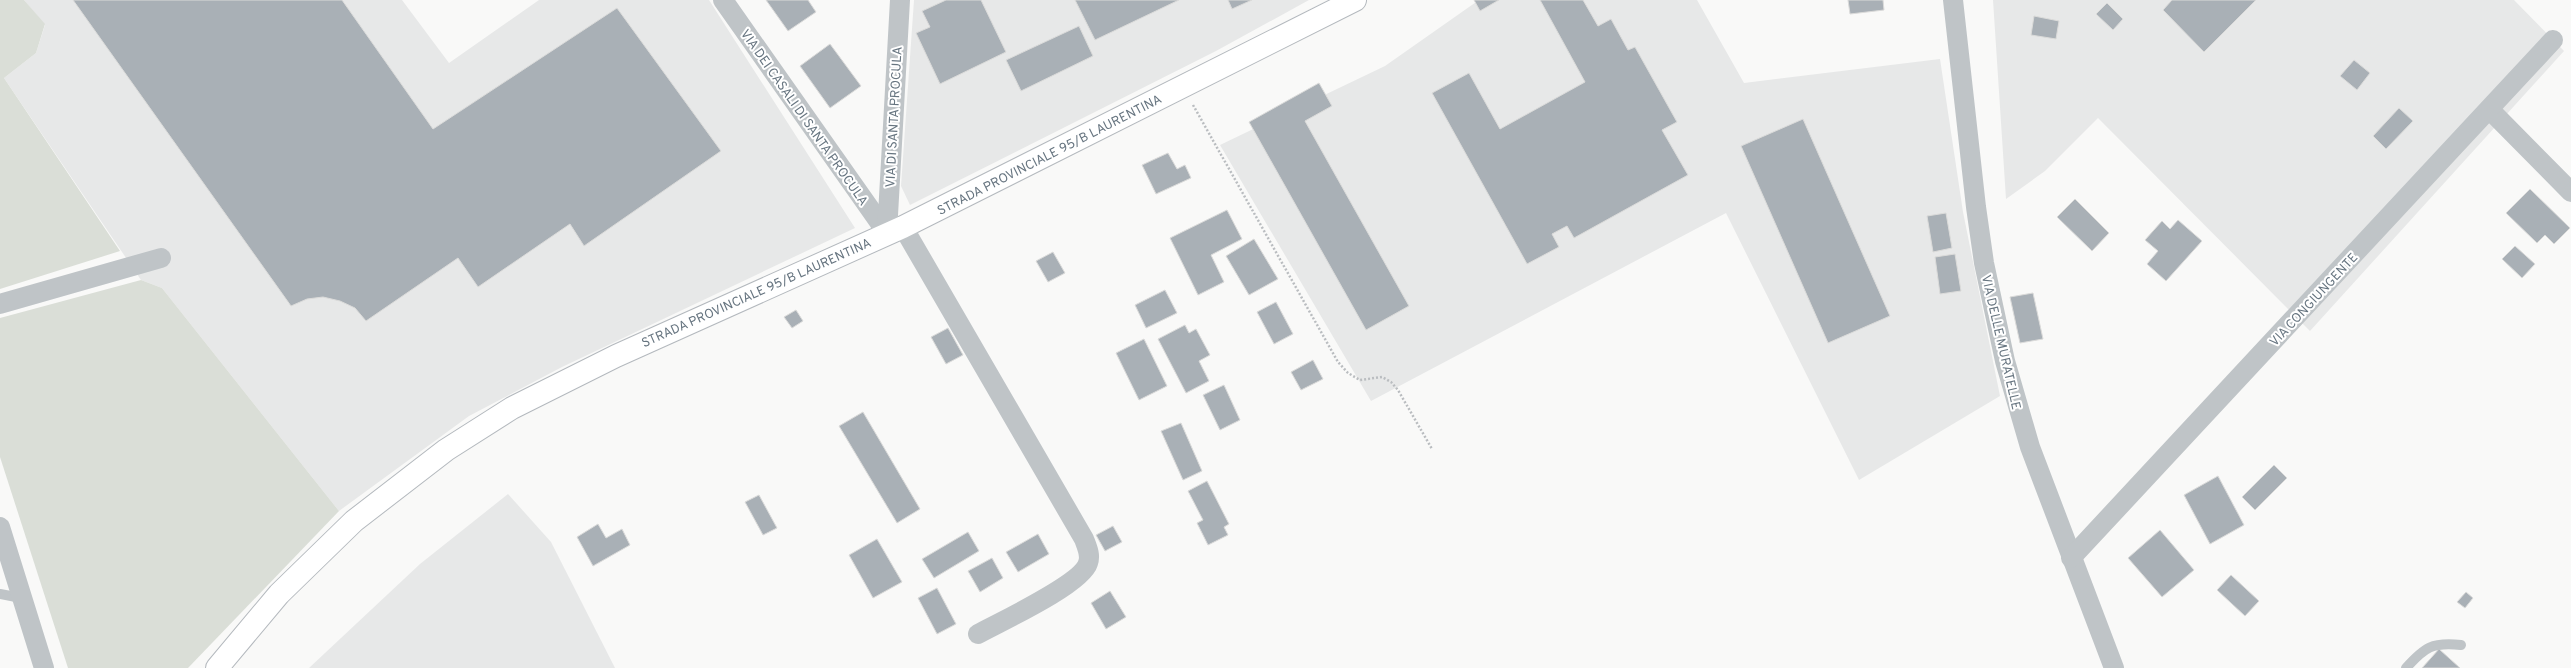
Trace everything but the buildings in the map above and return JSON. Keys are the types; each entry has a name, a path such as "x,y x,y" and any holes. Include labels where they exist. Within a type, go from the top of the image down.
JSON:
{"main road":[{"name":"STRADA PROVINCIALE 95/B LAURENTINA","path":"216,668 279,594 327,545 382,497 446,450 512,408 616,356 895,230 1355,0"}],"street":[{"name":"VIA DEI CASALI DI SANTA PROCULA","path":"722,0 895,230 1084,539 1089,552 1086,568 1072,582 978,634"},
{"name":"VIA DI SANTA PROCULA","path":"895,230 900,0"},
{"name":"VIA DELLE MURATELLE","path":"1953,0 1976,207 1988,286 2012,390 2071,558 2114,668"},
{"name":"VIA CONGIUNGENTE","path":"2071,558 2490,110 2553,40"},
{"path":"2490,110 2571,192"},
{"path":"0,304 161,258"},
{"path":"0,527 44,668"}],"lane":[{"path":"0,594 21,598"},
{"path":"2406,668 2421,652 2435,644 2461,645"}],"path":[{"path":"1183,87 1338,362 1348,373 1360,380 1382,377 1395,385 1432,449"}],"shaded area":[{"path":"0,0 24,0 45,24 36,53 4,78 120,251 0,289"},
{"path":"24,0 402,0 449,63 539,0 709,0 855,228 562,367 469,416 339,511 162,288 141,280 4,78 36,53 45,25"},
{"path":"914,0 1309,0 1216,51 910,205 901,186"},
{"path":"1479,0 1697,0 1744,83 1940,59 1963,212 2000,396 1859,480 1726,213 1371,401 1220,145 1385,66"},
{"path":"1993,0 2514,0 2564,51 2310,331 2098,118 2045,171 2006,199"},
{"path":"141,280 162,288 339,511 188,668 68,668 0,457 0,318"},
{"path":"508,494 551,542 615,668 309,668 420,564"}]}
